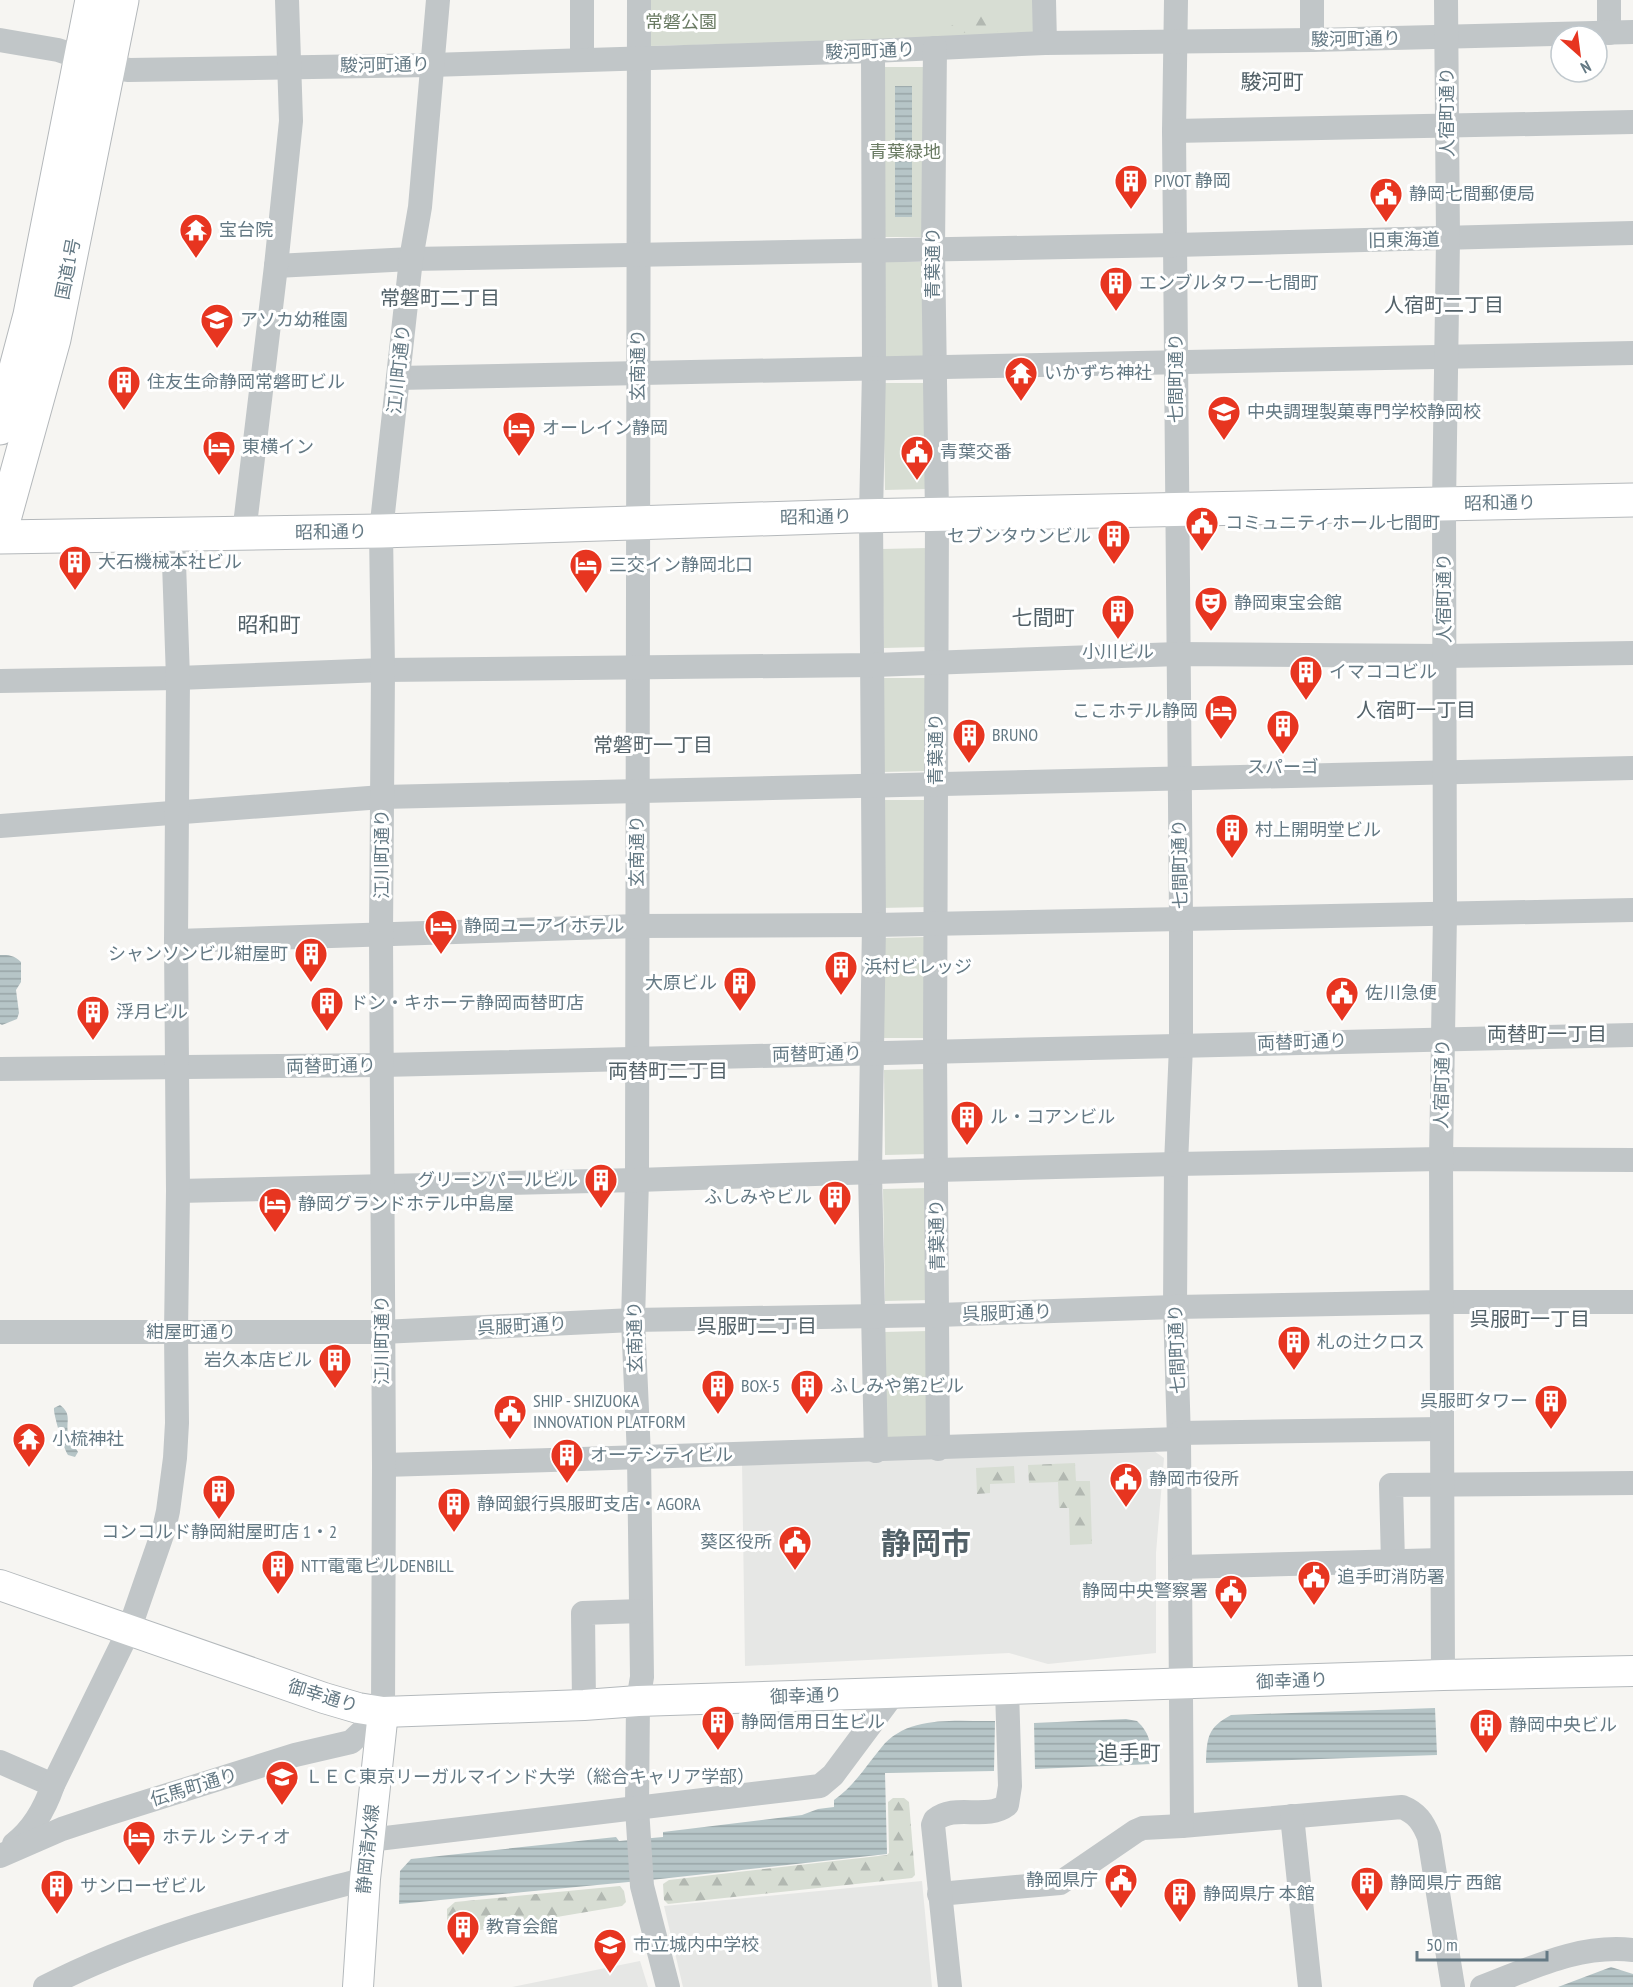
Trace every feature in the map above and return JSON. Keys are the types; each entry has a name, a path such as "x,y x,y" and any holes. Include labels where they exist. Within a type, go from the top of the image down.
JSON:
{"highway":[{"name":"国道1号","path":"0,535 54,339 94,62 92,0"},
{"name":"国道1号","path":"0,428 94,62 122,0"},
{"name":"昭和通り","path":"0,535 381,531 872,516 1633,500"}],"main road":[{"name":"御幸通り","path":"0,1585 324,1698 358,1708 383,1712 638,1701 1633,1671"},
{"name":"静岡清水線","path":"358,1987 365,1879 383,1712"}],"street":[{"path":"244,533 291,121 287,0"},
{"name":"江川町通り","path":"383,1712 381,531 411,259 420,207 438,0"},
{"path":"582,0 582,60"},
{"name":"玄南通り","path":"639,0 637,1180 633,1320 639,1456 642,1677 638,1701 638,1808 642,1886 668,1987"},
{"path":"1044,0 1045,43"},
{"name":"七間町通り","path":"1176,0 1174,131 1181,1046 1176,1164 1175,1307 1179,1436 1182,1826"},
{"path":"1312,0 1312,40"},
{"name":"人宿町通り","path":"1443,1675 1444,505 1448,239 1446,0"},
{"path":"1609,0 1621,32"},
{"name":"駿河町通り","path":"0,40 58,50 129,70 431,65 873,51 1045,43 1312,40 1621,32"},
{"name":"青葉通り","path":"935,48 933,248 937,515 935,1051 938,1449"},
{"path":"873,51 874,925 870,1173 876,1451"},
{"path":"1174,131 1633,122"},
{"name":"旧東海道","path":"276,266 411,259 1175,245 1633,233"},
{"path":"398,378 1633,353"},
{"path":"0,1855 33,1825 45,1806 53,1785 129,1630 160,1543 168,1511 177,1424 178,678 173,534"},
{"path":"0,681 178,678 383,670 874,665 1178,654 1444,656 1633,653"},
{"path":"0,826 382,797 1633,768"},
{"path":"176,941 637,926 874,925 1633,910"},
{"name":"両替町通り","path":"0,1070 382,1065 1633,1035"},
{"path":"178,1191 1176,1164 1442,1159 1633,1160"},
{"name":"呉服町通り","path":"382,1332 633,1320 938,1316 1175,1307 1442,1302 1633,1302"},
{"name":"紺屋町通り","path":"0,1332 382,1332"},
{"path":"384,1465 938,1449 1179,1436 1442,1429"},
{"path":"1393,1562 1391,1485 1633,1483"},
{"path":"1180,1567 1442,1560"},
{"path":"584,1705 583,1613 641,1611"},
{"path":"950,1987 933,1825 935,1820 945,1813 1001,1809 1007,1805 1010,1770 1007,1690"},
{"path":"369,1840 820,1786 833,1775 894,1693"},
{"name":"伝馬町通り","path":"0,1855 90,1819 295,1755 351,1742 383,1712"},
{"path":"0,1762 53,1785"},
{"path":"939,1894 1060,1883 1143,1828 1402,1807 1417,1814 1429,1837 1453,1987"},
{"path":"1292,1816 1310,1987"},
{"path":"45,1987 106,1958 165,1937 243,1911 365,1879"},
{"path":"1482,1987 1576,1953 1593,1949 1633,1950"}],"shaded area":[{"path":"895,86 912,86 912,217 895,217"},
{"path":"0,955 11,956 21,962 21,982 16,990 19,1013 17,1019 2,1025 0,1024"},
{"path":"60,1405 66,1411 68,1433 78,1452 75,1457 68,1455 57,1424 54,1408"},
{"path":"1154,1451 1164,1458 1156,1553 1156,1653 1048,1664 1009,1653 745,1666 742,1461"},
{"path":"1435,1708 1437,1755 1206,1763 1210,1734 1217,1724 1231,1715"},
{"path":"1126,1719 1137,1721 1148,1736 1152,1764 1035,1769 1034,1723"},
{"path":"995,1721 994,1771 885,1773 887,1854 399,1904 400,1871 411,1859 616,1837 619,1841 663,1837 663,1832 802,1815 818,1809 834,1807 834,1800 854,1782 881,1748 892,1737 905,1730 934,1722"},
{"path":"922,1881 932,1987 683,1987 664,1906"},
{"name":"市立城内中学校","path":"640,1961 648,1987 512,1987"},
{"path":"1611,1967 1633,1974 1633,1987 1558,1987"}],"green space":[{"name":"常磐公園","path":"650,0 1036,0 1036,37 650,46"},
{"path":"976,7 1011,28 1008,31 952,33 949,27 965,18"},
{"name":"青葉緑地","path":"883,67 927,67 927,237 882,237"},
{"path":"880,262 925,262 926,359 881,359"},
{"path":"883,383 925,383 927,489 885,490"},
{"path":"928,548 929,647 884,648 882,549"},
{"path":"881,678 927,678 928,771 882,772"},
{"path":"879,800 930,800 931,907 880,908"},
{"path":"926,937 928,1038 884,1038 883,938"},
{"path":"927,1069 929,1154 885,1155 884,1070"},
{"path":"929,1188 931,1300 885,1301 883,1189"},
{"path":"928,1331 930,1437 886,1438 884,1332"},
{"path":"1075,1463 1076,1481 1090,1481 1092,1544 1070,1545 1069,1508 1059,1508 1058,1482 1029,1483 1028,1465"},
{"path":"1014,1466 1015,1483 990,1484 990,1493 977,1494 976,1468"},
{"path":"893,1798 904,1798 909,1802 915,1875 912,1878 668,1904 664,1900 663,1884 669,1880 887,1855 889,1853 888,1802"},
{"path":"620,1886 624,1891 626,1902 622,1906 456,1934 447,1927 447,1909 455,1902"}],"place":[{"name":"PIVOT 静岡","path":"1131,210"},
{"name":"静岡七間郵便局","path":"1386,223"},
{"name":"宝台院","path":"196,259"},
{"name":"エンブルタワー七間町","path":"1116,312"},
{"name":"アソカ幼稚園","path":"217,349"},
{"name":"いかずち神社","path":"1021,402"},
{"name":"住友生命静岡常磐町ビル","path":"124,411"},
{"name":"中央調理製菓専門学校静岡校","path":"1224,441"},
{"name":"オーレイン静岡","path":"519,457"},
{"name":"東横イン","path":"219,476"},
{"name":"青葉交番","path":"917,481"},
{"name":"コミュニティホール七間町","path":"1202,552"},
{"name":"セブンタウンビル","path":"1114,565"},
{"name":"大石機械本社ビル","path":"75,591"},
{"name":"三交イン静岡北口","path":"586,594"},
{"name":"静岡東宝会館","path":"1211,632"},
{"name":"小川ビル","path":"1118,640"},
{"name":"イマココビル","path":"1306,701"},
{"name":"ここホテル静岡","path":"1221,740"},
{"name":"スパーゴ","path":"1283,755"},
{"name":"BRUNO","path":"969,764"},
{"name":"村上開明堂ビル","path":"1232,859"},
{"name":"静岡ユーアイホテル","path":"441,955"},
{"name":"シャンソンビル紺屋町","path":"311,983"},
{"name":"浜村ビレッジ","path":"841,996"},
{"name":"大原ビル","path":"740,1012"},
{"name":"佐川急便","path":"1342,1022"},
{"name":"ドン・キホーテ静岡両替町店","path":"327,1032"},
{"name":"浮月ビル","path":"93,1041"},
{"name":"ル・コアンビル","path":"967,1146"},
{"name":"グリーンパールビル","path":"601,1209"},
{"name":"ふしみやビル","path":"835,1226"},
{"name":"静岡グランドホテル中島屋","path":"275,1233"},
{"name":"札の辻クロス","path":"1294,1371"},
{"name":"岩久本店ビル","path":"335,1389"},
{"name":"BOX-5","path":"718,1415"},
{"name":"ふしみや第2ビル","path":"807,1415"},
{"name":"呉服町タワー","path":"1551,1430"},
{"name":"SHIP - SHIZUOKA INNOVATION PLATFORM","path":"510,1440"},
{"name":"小梳神社","path":"29,1468"},
{"name":"オーテシティビル","path":"567,1484"},
{"name":"静岡市役所","path":"1126,1508"},
{"name":"コンコルド静岡紺屋町店 1・2","path":"219,1520"},
{"name":"静岡銀行呉服町支店・AGORA","path":"454,1533"},
{"name":"葵区役所","path":"795,1571"},
{"name":"NTT電電ビルDENBILL","path":"278,1595"},
{"name":"追手町消防署","path":"1314,1606"},
{"name":"静岡中央警察署","path":"1231,1620"},
{"name":"静岡信用日生ビル","path":"718,1751"},
{"name":"静岡中央ビル","path":"1486,1754"},
{"name":"ＬＥＣ東京リーガルマインド大学（総合キャリア学部）","path":"282,1806"},
{"name":"ホテル シティオ","path":"139,1866"},
{"name":"静岡県庁","path":"1121,1909"},
{"name":"静岡県庁 西館","path":"1367,1912"},
{"name":"サンローゼビル","path":"57,1915"},
{"name":"静岡県庁 本館","path":"1180,1923"},
{"name":"教育会館","path":"463,1956"},
{"name":"市立城内中学校","path":"610,1974"}],"district":[{"name":"駿河町","path":"1272,82"},
{"name":"常磐町二丁目","path":"440,298"},
{"name":"人宿町二丁目","path":"1444,305"},
{"name":"七間町","path":"1043,618"},
{"name":"昭和町","path":"269,625"},
{"name":"人宿町一丁目","path":"1416,710"},
{"name":"常磐町一丁目","path":"653,745"},
{"name":"両替町一丁目","path":"1547,1034"},
{"name":"両替町二丁目","path":"668,1071"},
{"name":"呉服町一丁目","path":"1530,1319"},
{"name":"呉服町二丁目","path":"757,1326"},
{"name":"静岡市","path":"926,1544"},
{"name":"追手町","path":"1129,1753"}]}
